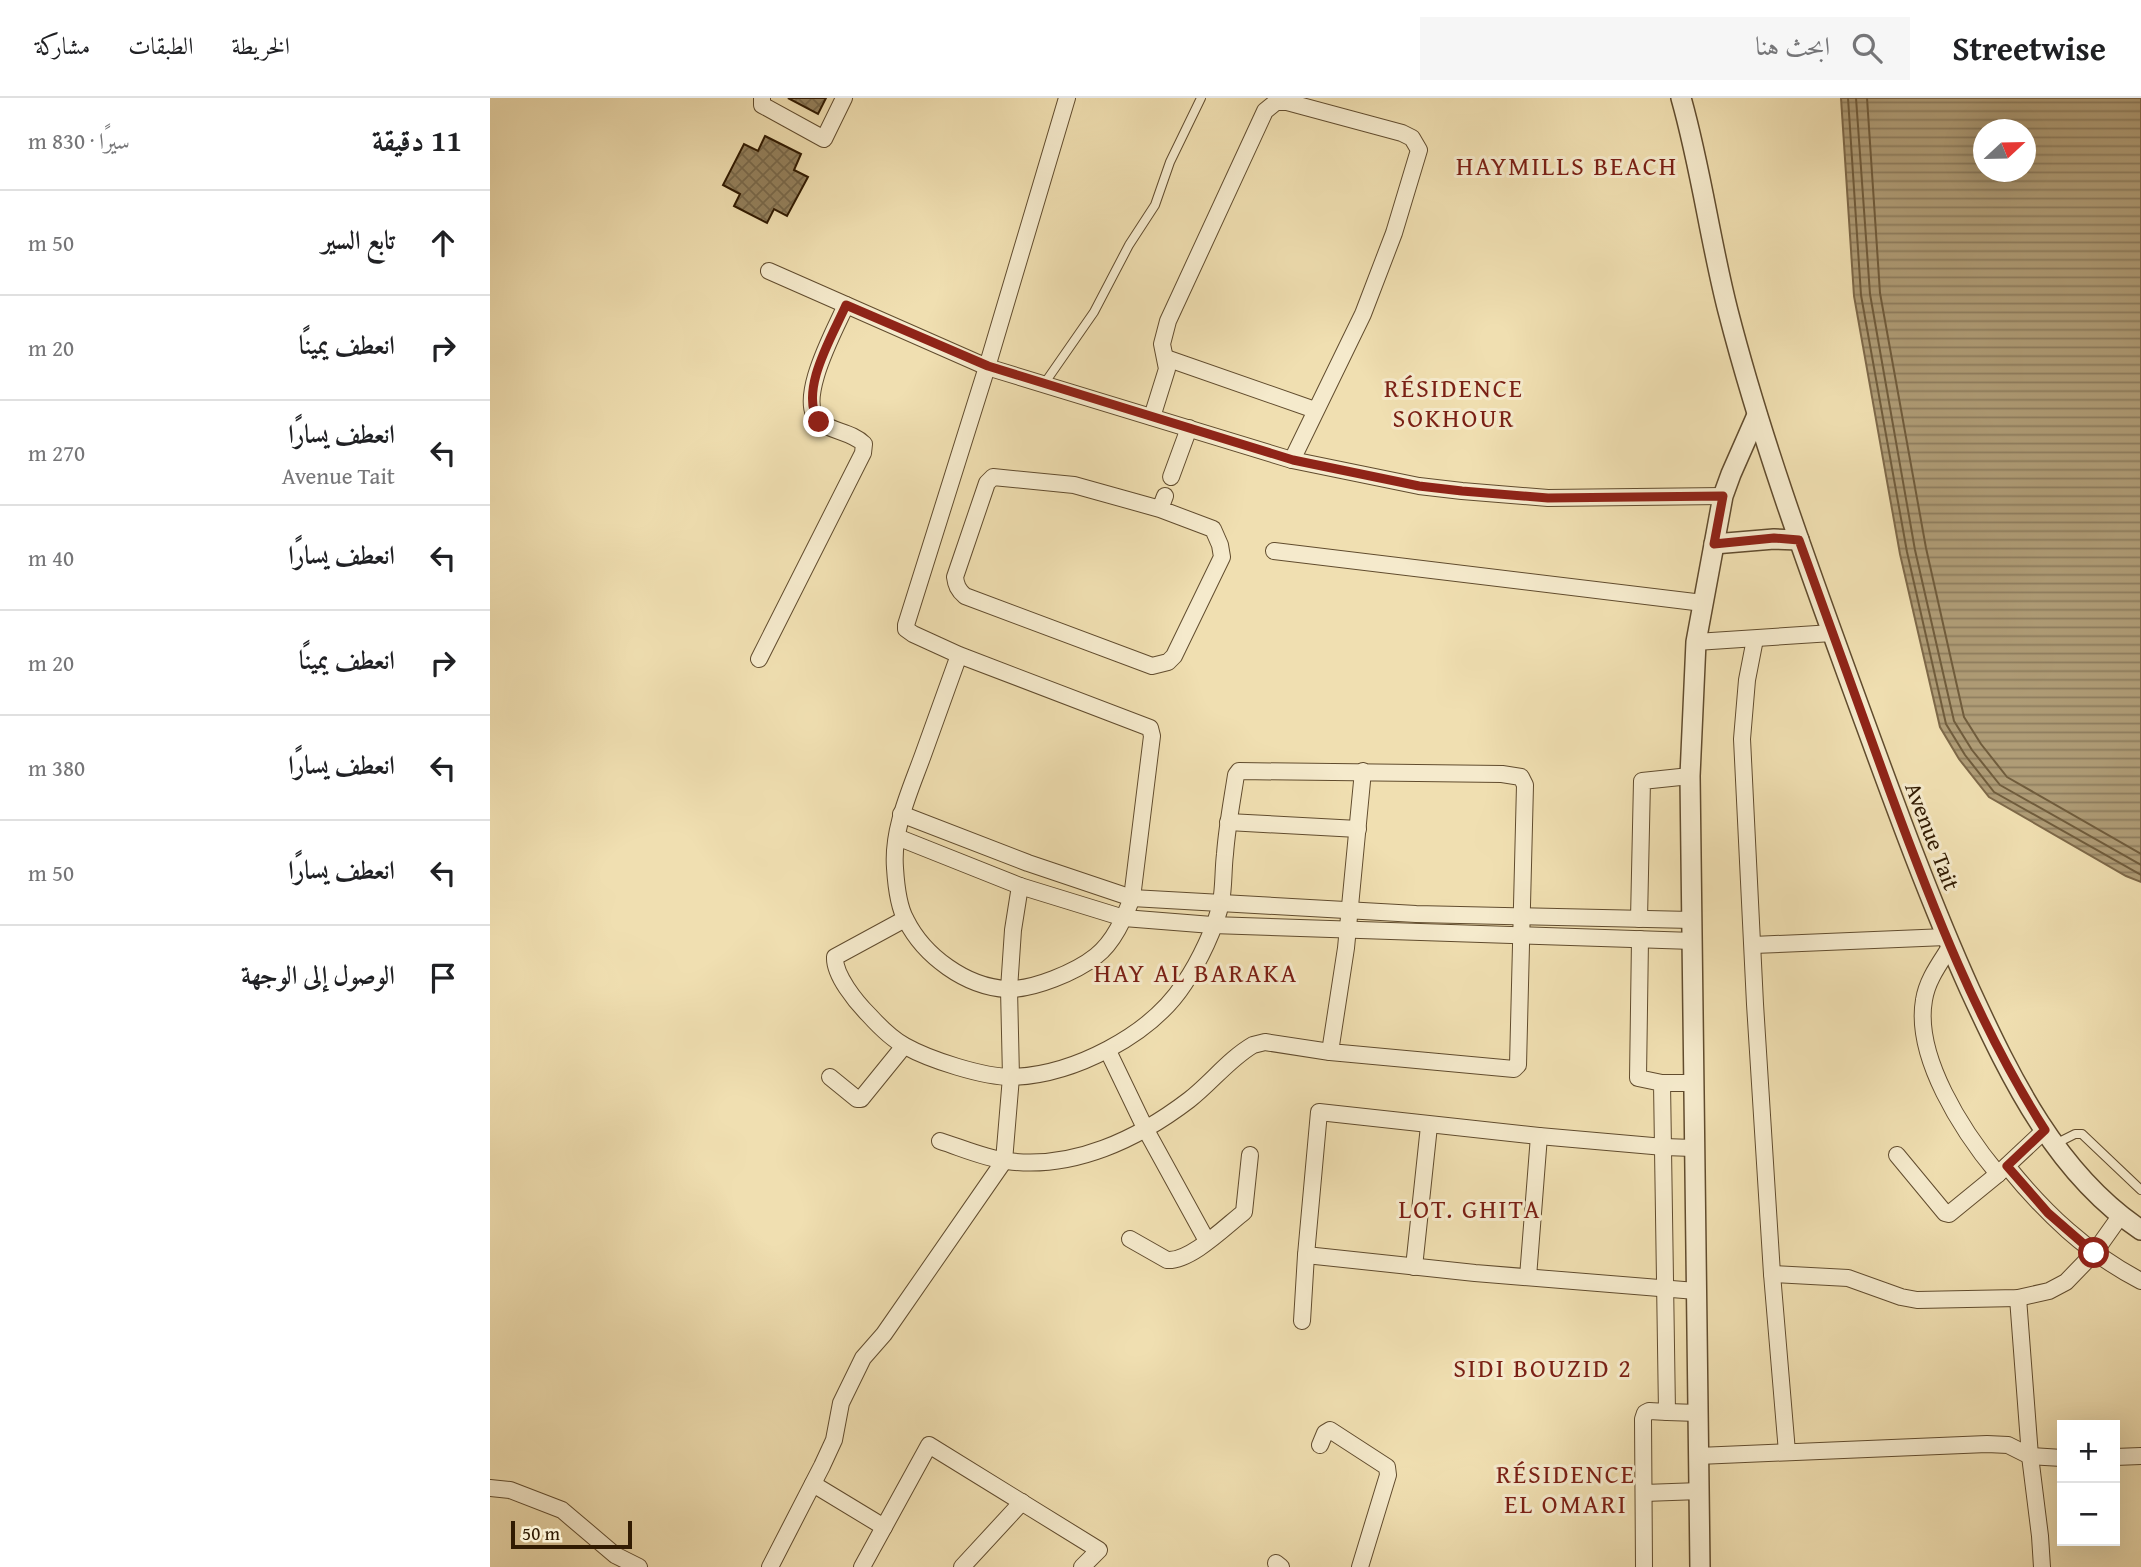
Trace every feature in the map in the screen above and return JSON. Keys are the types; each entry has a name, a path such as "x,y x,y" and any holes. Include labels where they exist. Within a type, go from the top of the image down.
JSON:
{"street":[{"path":"762,98 762,105 825,139 845,98"},
{"path":"959,655 901,814 895,864 905,919 920,942 937,960 960,974 985,986 1009,989 1038,984 1079,967 1098,955 1124,918 1132,898 1152,736 1150,727 959,655 913,634 906,629 906,625 988,366 1067,98"},
{"name":"Avenue Tait","path":"1682,98 1727,309 1757,415 1832,633 1948,942 2018,1088 2050,1137 2097,1194 2141,1230"},
{"path":"1152,417 1167,369 1162,344 1173,309 1258,122 1270,106 1280,101 1287,102 1402,133 1412,138 1419,150 1394,233 1363,314 1293,460"},
{"path":"769,271 988,366 1293,460 1419,486 1462,491 1548,498 1723,496"},
{"path":"759,659 863,453 864,444 859,438 819,422 813,413 811,400 818,368 846,305"},
{"path":"1166,358 1315,410"},
{"path":"1700,1567 1690,776 1696,642 1723,496 1757,415"},
{"path":"1171,477 1189,428"},
{"path":"993,477 1074,485 1163,502 1213,529 1222,557 1174,656 1161,666 1152,666 965,596 956,584 954,577 987,483 993,477"},
{"path":"1714,544 1774,538 1799,540"},
{"path":"1274,551 1703,603"},
{"path":"1696,642 1832,633"},
{"path":"1755,639 1747,680 1742,739 1772,1274 1787,1452"},
{"path":"905,919 837,954 834,960 855,1001 878,1025 904,1045 937,1060 972,1070 1011,1077 1068,1065 1108,1051 1146,1024 1183,986 1199,958 1221,903 1228,822 1239,771 1502,774 1523,779 1525,798 1517,1068 1511,1070 1330,1052 1265,1042 1253,1045 1189,1100 1146,1130 1115,1144 1037,1163 1004,1161 940,1141"},
{"path":"1330,1052 1348,928 1363,771"},
{"path":"1639,919 1642,781 1690,776"},
{"path":"901,814 1028,863 1132,898 1349,911 1692,920"},
{"path":"1228,822 1357,829"},
{"path":"897,837 1020,886 1124,918 1212,925 1693,941"},
{"path":"769,1567 834,1440 841,1403 863,1358 884,1334 1004,1161 1011,1077 1009,989 1013,930 1020,886"},
{"path":"1640,939 1638,1078 1662,1083 1695,1083"},
{"path":"1753,945 1948,942 1924,999 1924,1046 1933,1071 1978,1148 2094,1253 2141,1280"},
{"path":"830,1077 861,1099 904,1045"},
{"path":"1108,1051 1146,1130 1207,1241"},
{"path":"1662,1083 1667,1412"},
{"path":"1302,1321 1319,1112 1429,1126 1693,1148"},
{"path":"1414,1267 1429,1126"},
{"path":"1528,1277 1539,1136"},
{"path":"1897,1155 1947,1215 2050,1137"},
{"path":"1130,1239 1173,1261 1207,1241 1244,1212 1250,1155"},
{"path":"1772,1274 1848,1278 1900,1297 1917,1300 2018,1298 2057,1287 2094,1253 2121,1215"},
{"path":"1306,1255 1696,1291"},
{"path":"2018,1298 2042,1567"},
{"path":"1644,1567 1645,1413 1698,1413"},
{"path":"1320,1445 1326,1431 1330,1430 1387,1467 1388,1475 1360,1567"},
{"path":"1698,1456 1987,1444 2008,1446 2030,1456 2057,1458"},
{"path":"862,1567 929,1445 1099,1550 1082,1567"},
{"path":"2120,1457 2141,1456"},
{"path":"813,1484 884,1527"},
{"path":"490,1488 510,1490 562,1510 611,1561 639,1567"},
{"path":"1644,1493 1699,1491"},
{"path":"962,1567 1022,1502"}],"lane":[{"path":"1044,384 1094,312 1129,245 1154,205 1170,162 1200,98"},
{"path":"2050,1137 2082,1134 2141,1190"}],"water":[{"path":"1841,98 2141,98 2141,882 1989,797 1959,759 1940,727 1900,554 1854,296"}],"building":[{"path":"788,98 826,98 818,114"},
{"path":"765,136 801,154 794,170 808,177 787,216 774,209 767,223 734,206 740,194 723,185 744,144 758,151"}],"district":[{"name":"HAYMILLS BEACH","path":"1567,165"},
{"name":"RÉSIDENCE SOKHOUR","path":"1454,402"},
{"name":"HAY AL BARAKA","path":"1196,972"},
{"name":"LOT. GHITA","path":"1470,1208"},
{"name":"SIDI BOUZID 2","path":"1543,1367"},
{"name":"RÉSIDENCE EL OMARI","path":"1566,1488"}],"route":[{"path":"819,422 813,413 811,400 818,368 846,305 988,366 1293,460 1419,486 1462,491 1548,498 1723,496 1714,544 1774,538 1799,540 1946,937 2018,1088 2045,1130 2007,1166 2048,1213 2094,1253"}]}
